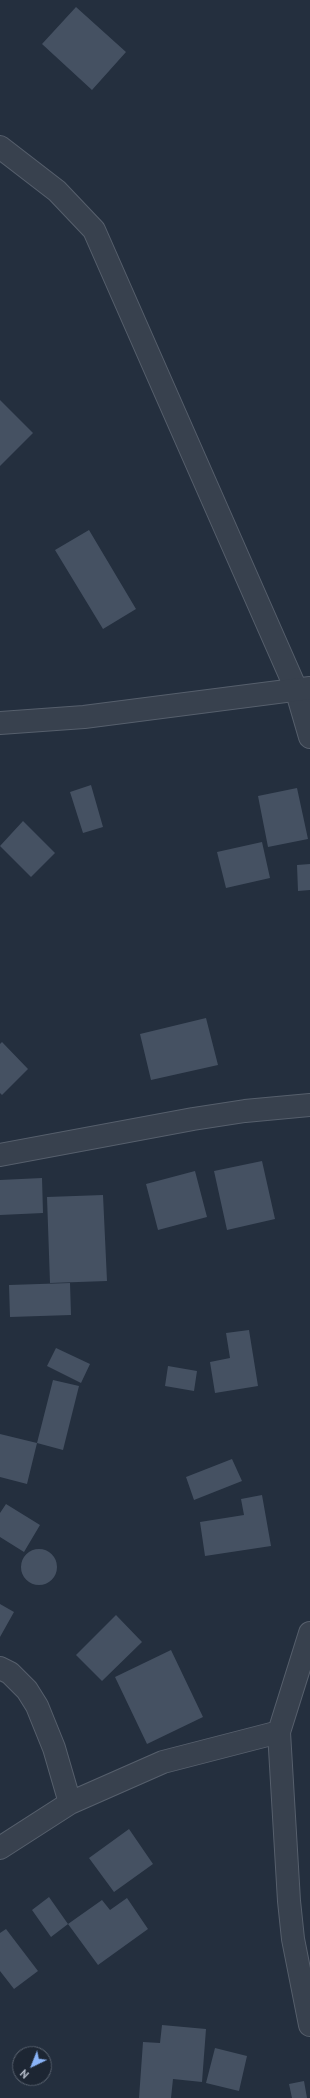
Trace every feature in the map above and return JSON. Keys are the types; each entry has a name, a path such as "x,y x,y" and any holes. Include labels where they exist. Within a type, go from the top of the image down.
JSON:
{"street":[{"path":"0,146 57,191 94,230 303,689 310,737"},
{"path":"0,723 84,717 303,689"},
{"path":"0,1155 193,1119 245,1111 310,1105"},
{"path":"310,1633 279,1732 289,1901 293,1939 310,2025"},
{"path":"0,1668 10,1673 27,1690 37,1706 54,1748 70,1803"},
{"path":"0,1848 70,1803 163,1762 279,1732"}],"building":[{"path":"76,7 126,52 92,90 42,44"},
{"path":"0,400 33,433 0,466"},
{"path":"89,530 136,609 103,629 55,550"},
{"path":"91,785 103,827 83,833 70,792"},
{"path":"297,788 308,839 268,847 258,796"},
{"path":"23,821 55,853 31,877 0,846"},
{"path":"262,842 270,878 226,888 217,852"},
{"path":"310,864 310,890 298,891 297,865"},
{"path":"206,1018 218,1065 151,1080 140,1034"},
{"path":"2,1042 28,1069 2,1095 0,1093 0,1044"},
{"path":"262,1161 275,1219 227,1230 214,1171"},
{"path":"195,1171 207,1217 158,1230 146,1184"},
{"path":"42,1178 43,1213 0,1215 0,1180"},
{"path":"103,1195 107,1281 50,1283 47,1197"},
{"path":"70,1283 71,1315 10,1317 9,1285"},
{"path":"249,1330 258,1386 215,1393 210,1362 230,1358 226,1333"},
{"path":"56,1348 90,1364 81,1383 47,1366"},
{"path":"168,1366 197,1371 194,1391 165,1386"},
{"path":"53,1380 79,1386 63,1450 37,1443"},
{"path":"0,1434 37,1443 27,1484 0,1477"},
{"path":"232,1459 242,1481 194,1500 186,1477"},
{"path":"262,1495 271,1546 205,1556 200,1522 244,1515 241,1499"},
{"path":"6,1504 40,1525 24,1552 0,1537 0,1513"},
{"path":"43,1549 52,1554 56,1560 56,1574 52,1580 43,1585 35,1585 26,1580 22,1574 21,1563 26,1554 32,1550"},
{"path":"0,1604 14,1612 0,1637"},
{"path":"116,1615 142,1642 102,1681 76,1655"},
{"path":"171,1650 203,1717 147,1744 115,1677"},
{"path":"129,1829 153,1864 114,1892 89,1858"},
{"path":"49,1897 68,1924 51,1937 32,1910"},
{"path":"127,1898 148,1929 98,1965 68,1924 102,1900 110,1910"},
{"path":"6,1929 38,1971 14,1989 0,1971 0,1933"},
{"path":"162,2025 206,2029 202,2082 173,2079 171,2098 139,2098 143,2042 160,2043"},
{"path":"215,2048 247,2056 239,2091 206,2083"},
{"path":"304,2081 307,2098 292,2098 289,2084"}]}
